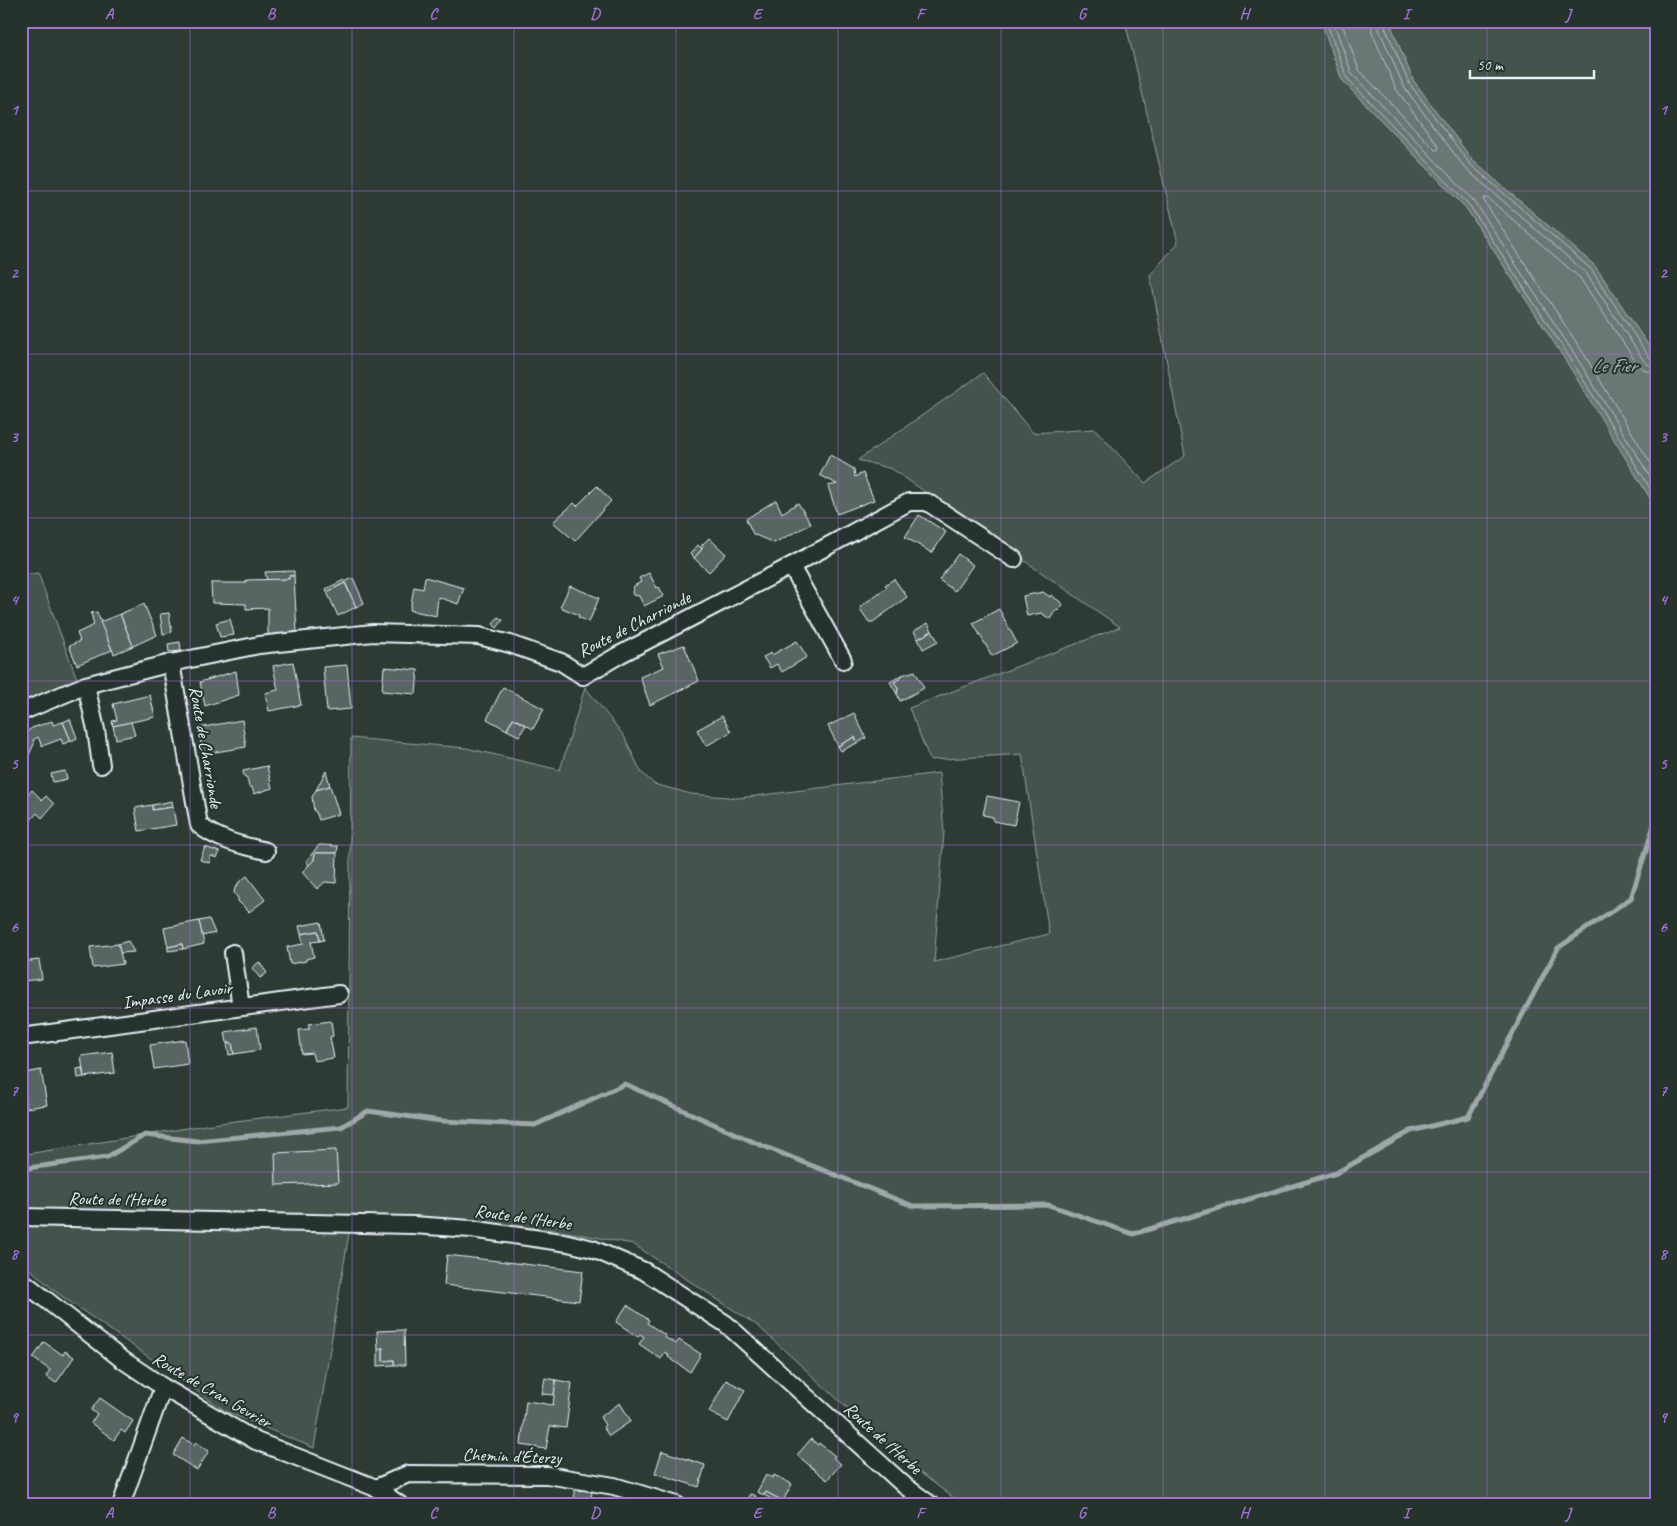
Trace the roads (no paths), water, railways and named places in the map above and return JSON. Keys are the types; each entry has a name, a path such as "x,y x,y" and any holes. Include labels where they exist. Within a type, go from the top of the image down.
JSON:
{"street":[{"name":"Route de Charrionde","path":"21,712 86,685 171,663 259,645 372,633 479,636 510,644 562,662 583,676 619,655 791,566 909,502 926,502 1014,559"},
{"path":"791,566 842,660"},
{"name":"Route de Charrionde","path":"171,663 199,825 207,832 247,847 266,851"},
{"path":"86,685 96,730 101,765"},
{"path":"233,953 241,1007"},
{"name":"Impasse du Lavoir","path":"21,1037 339,994"},
{"name":"Route de l'Herbe","path":"21,1217 423,1226 471,1229 568,1243 593,1249 644,1271 726,1324 906,1486 931,1505"},
{"name":"Route de Cran Gevrier","path":"21,1280 120,1358 163,1387 256,1441 376,1488 400,1505"},
{"path":"121,1505 163,1387"},
{"name":"Chemin d'Éterzy","path":"376,1488 408,1474 547,1475 614,1486 677,1505"}],"water":[{"name":"Le Fier","path":"1321,21 1389,21 1413,80 1473,161 1595,266 1656,357 1656,508 1566,361 1466,208 1342,80"}],"waterway":[{"path":"21,1169 107,1157 145,1135 197,1141 341,1127 368,1111 442,1121 535,1125 625,1084 758,1144 913,1206 1049,1205 1133,1234 1336,1173 1411,1131 1468,1117 1558,948 1631,898 1656,819"}]}
